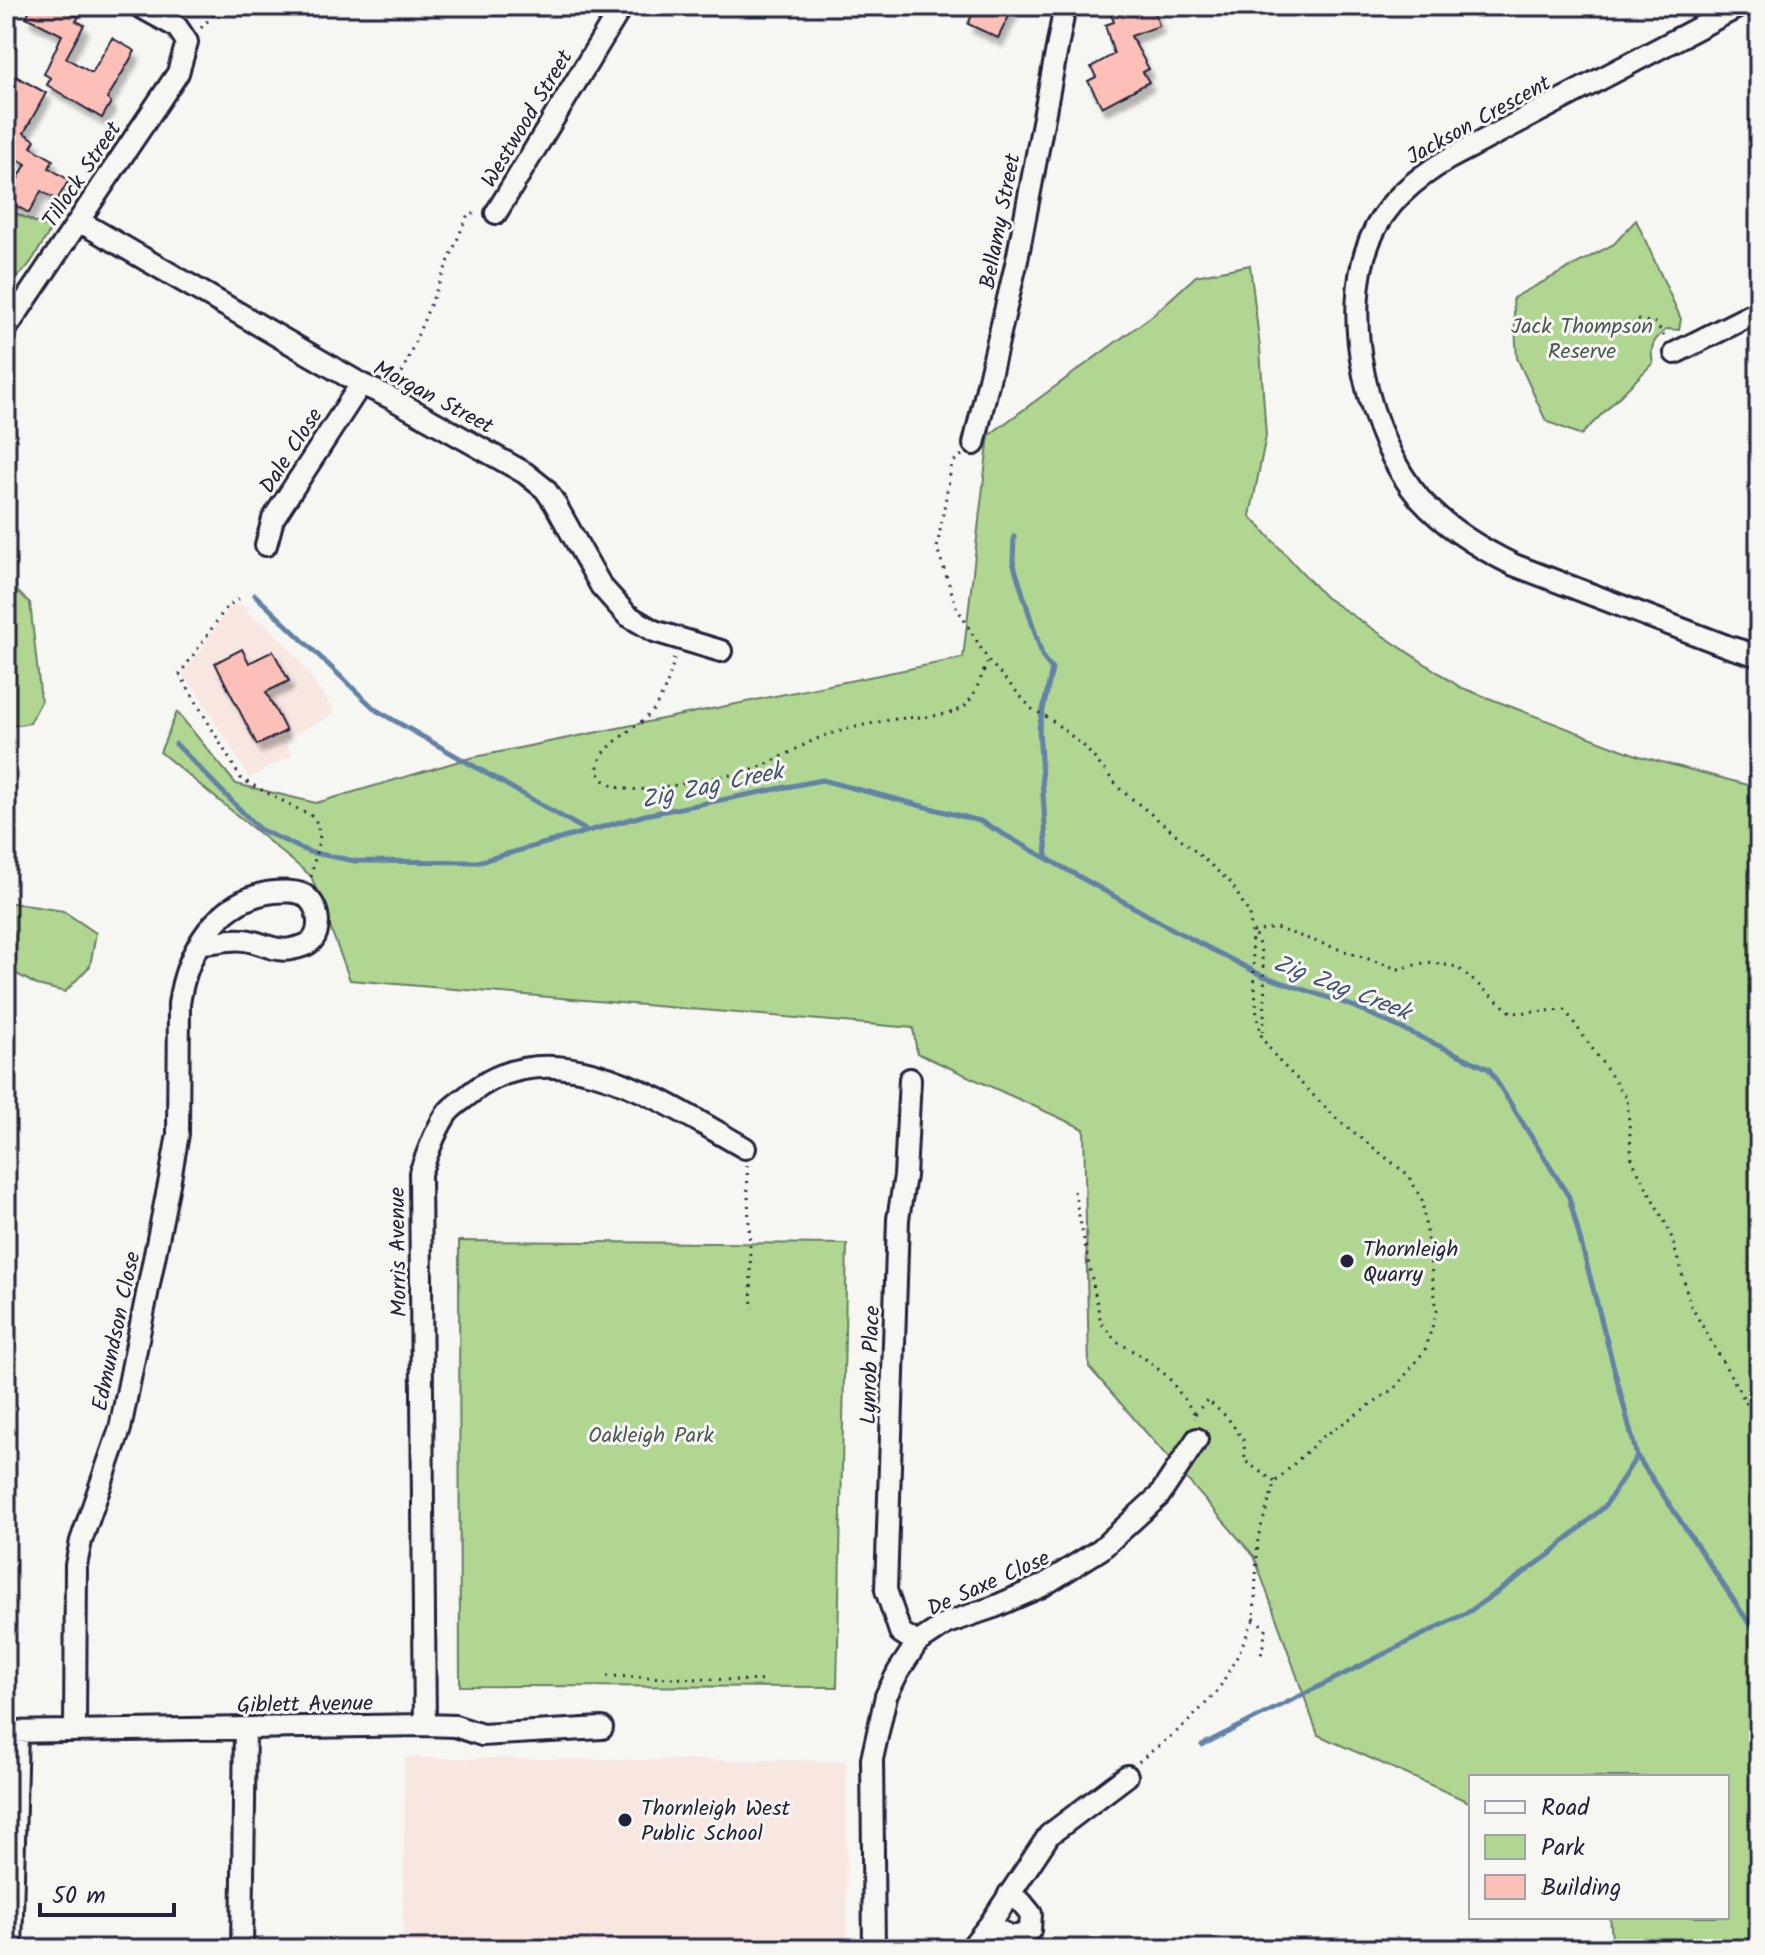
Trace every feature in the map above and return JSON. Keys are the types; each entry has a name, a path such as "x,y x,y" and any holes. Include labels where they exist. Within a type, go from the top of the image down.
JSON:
{"street":[{"name":"Tillock Street","path":"6,329 14,302 79,221 178,73 187,42 177,27 139,6"},
{"name":"Westwood Street","path":"496,213 622,6"},
{"name":"Bellamy Street","path":"974,444 1017,260 1065,6"},
{"name":"Jackson Crescent","path":"1740,6 1462,151 1424,174 1392,204 1370,239 1358,286 1357,314 1366,385 1381,430 1404,477 1439,517 1478,546 1514,565 1759,656"},
{"name":"Morgan Street","path":"79,221 361,384 525,473 545,489 601,586 627,615 654,631 721,651"},
{"path":"1675,353 1759,311"},
{"name":"Dale Close","path":"266,545 273,519 361,384"},
{"name":"Edmundson Close","path":"75,1729 76,1565 81,1541 120,1429 178,1134 179,1004 182,982 206,931 217,918 259,894 283,891 305,895 317,911 317,932 308,944 288,950 243,939 201,943"},
{"name":"Morris Avenue","path":"425,1725 420,1173 434,1138 449,1111 482,1084 516,1069 579,1068 636,1088 745,1148"},
{"name":"Lynrob Place","path":"910,1079 905,1176 898,1219 886,1590 900,1632 917,1643"},
{"name":"De Saxe Close","path":"874,1949 872,1759 886,1696 917,1643 947,1623 1042,1586 1101,1549 1159,1496 1197,1439"},
{"name":"Giblett Avenue","path":"11,1732 425,1725 455,1726 482,1735 602,1728"},
{"path":"242,1949 245,1729"},
{"path":"11,1732 11,1949"},
{"path":"970,1949 1049,1835 1127,1776"},
{"path":"990,1924 1009,1936 1018,1937 1030,1930 1031,1914 1009,1894"}],"path":[{"path":"203,25 222,6"},
{"path":"391,398 468,214 496,213"},
{"path":"1638,320 1656,323 1662,333"},
{"path":"974,444 952,463 937,548 957,608 988,660 1033,710 1049,718 1085,747 1121,790 1231,883 1250,915 1257,1017 1262,1038 1278,1060 1337,1119 1408,1175 1422,1200 1437,1311 1425,1350 1396,1387 1320,1439 1275,1482 1258,1537 1254,1618 1238,1655 1217,1692 1185,1725 1133,1766 1127,1776"},
{"path":"239,599 226,608 180,674 241,779 315,818 320,835 311,876"},
{"path":"671,672 654,709 602,755 597,764 607,784 645,790 747,771 821,737 891,719 947,713 966,705 988,660"},
{"path":"1253,932 1276,928 1398,969 1428,962 1457,967 1512,1013 1565,1010 1627,1098 1632,1160 1670,1232 1691,1306 1759,1425"},
{"path":"1253,932 1259,942 1263,976 1262,1038"},
{"path":"745,1148 750,1193 748,1244 752,1309"},
{"path":"1074,1191 1101,1323 1116,1341 1168,1377 1195,1414 1197,1439"},
{"path":"1195,1414 1207,1400 1227,1417 1244,1441 1245,1461 1275,1482"},
{"path":"1254,1618 1266,1629 1261,1656"},
{"path":"607,1676 766,1681"}],"shaded area":[{"path":"243,605 253,618 266,624 298,658 335,713 284,740 292,755 249,778 200,696 183,675 230,607"},
{"name":"Thornleigh West Public School","path":"405,1758 846,1761 847,1949 403,1949"}],"green space":[{"path":"6,209 51,229 27,268 6,283"},
{"name":"Jack Thompson Reserve","path":"1636,220 1681,319 1679,330 1667,329 1659,336 1652,347 1653,363 1581,435 1546,421 1517,358 1513,298 1614,244"},
{"path":"1250,265 1266,436 1250,516 1325,597 1460,687 1639,756 1759,788 1759,1949 1613,1949 1610,1919 1729,1919 1729,1775 1469,1775 1469,1802 1318,1735 1254,1556 1089,1367 1084,1129 917,1053 913,1028 350,980 311,876 160,752 177,712 236,784 316,803 470,758 963,658 989,435 1153,315 1196,276"},
{"path":"6,581 30,603 41,701 30,723 6,727"},
{"path":"6,902 63,911 96,933 90,966 65,992 6,972"},
{"name":"Oakleigh Park","path":"459,1241 847,1244 837,1687 460,1686"}],"building":[{"path":"32,6 58,6 79,17 76,21 84,25 66,58 92,73 112,38 135,51 107,99 111,102 102,118 47,85 51,78 44,74 62,35 26,17"},
{"path":"976,6 1014,6 998,38 968,24"},
{"path":"1125,6 1127,10 1153,6 1159,26 1131,36 1149,69 1143,72 1149,82 1102,107 1088,81 1096,77 1091,67 1114,54 1105,25 1114,22 1110,12"},
{"path":"6,71 46,93 24,133 35,140 31,147 53,160 49,168 69,180 57,200 41,191 29,213 6,200 26,164 6,152"},
{"path":"242,649 249,663 273,651 289,681 266,692 286,731 257,745 215,663"}],"waterway":[{"path":"1014,536 1013,562 1043,658 1052,669 1039,728 1047,858"},
{"name":"Zig Zag Creek","path":"255,595 376,710 587,831"},
{"name":"Zig Zag Creek","path":"176,744 259,829 309,852 355,861 478,862 645,815 822,780 980,821 1263,976 1353,1006 1489,1069 1569,1197 1637,1456 1759,1638"},
{"path":"1202,1745 1470,1611 1549,1555 1605,1506 1637,1456"}],"place":[{"name":"Thornleigh Quarry","path":"1347,1261"},
{"name":"Thornleigh West Public School","path":"625,1820"}]}
